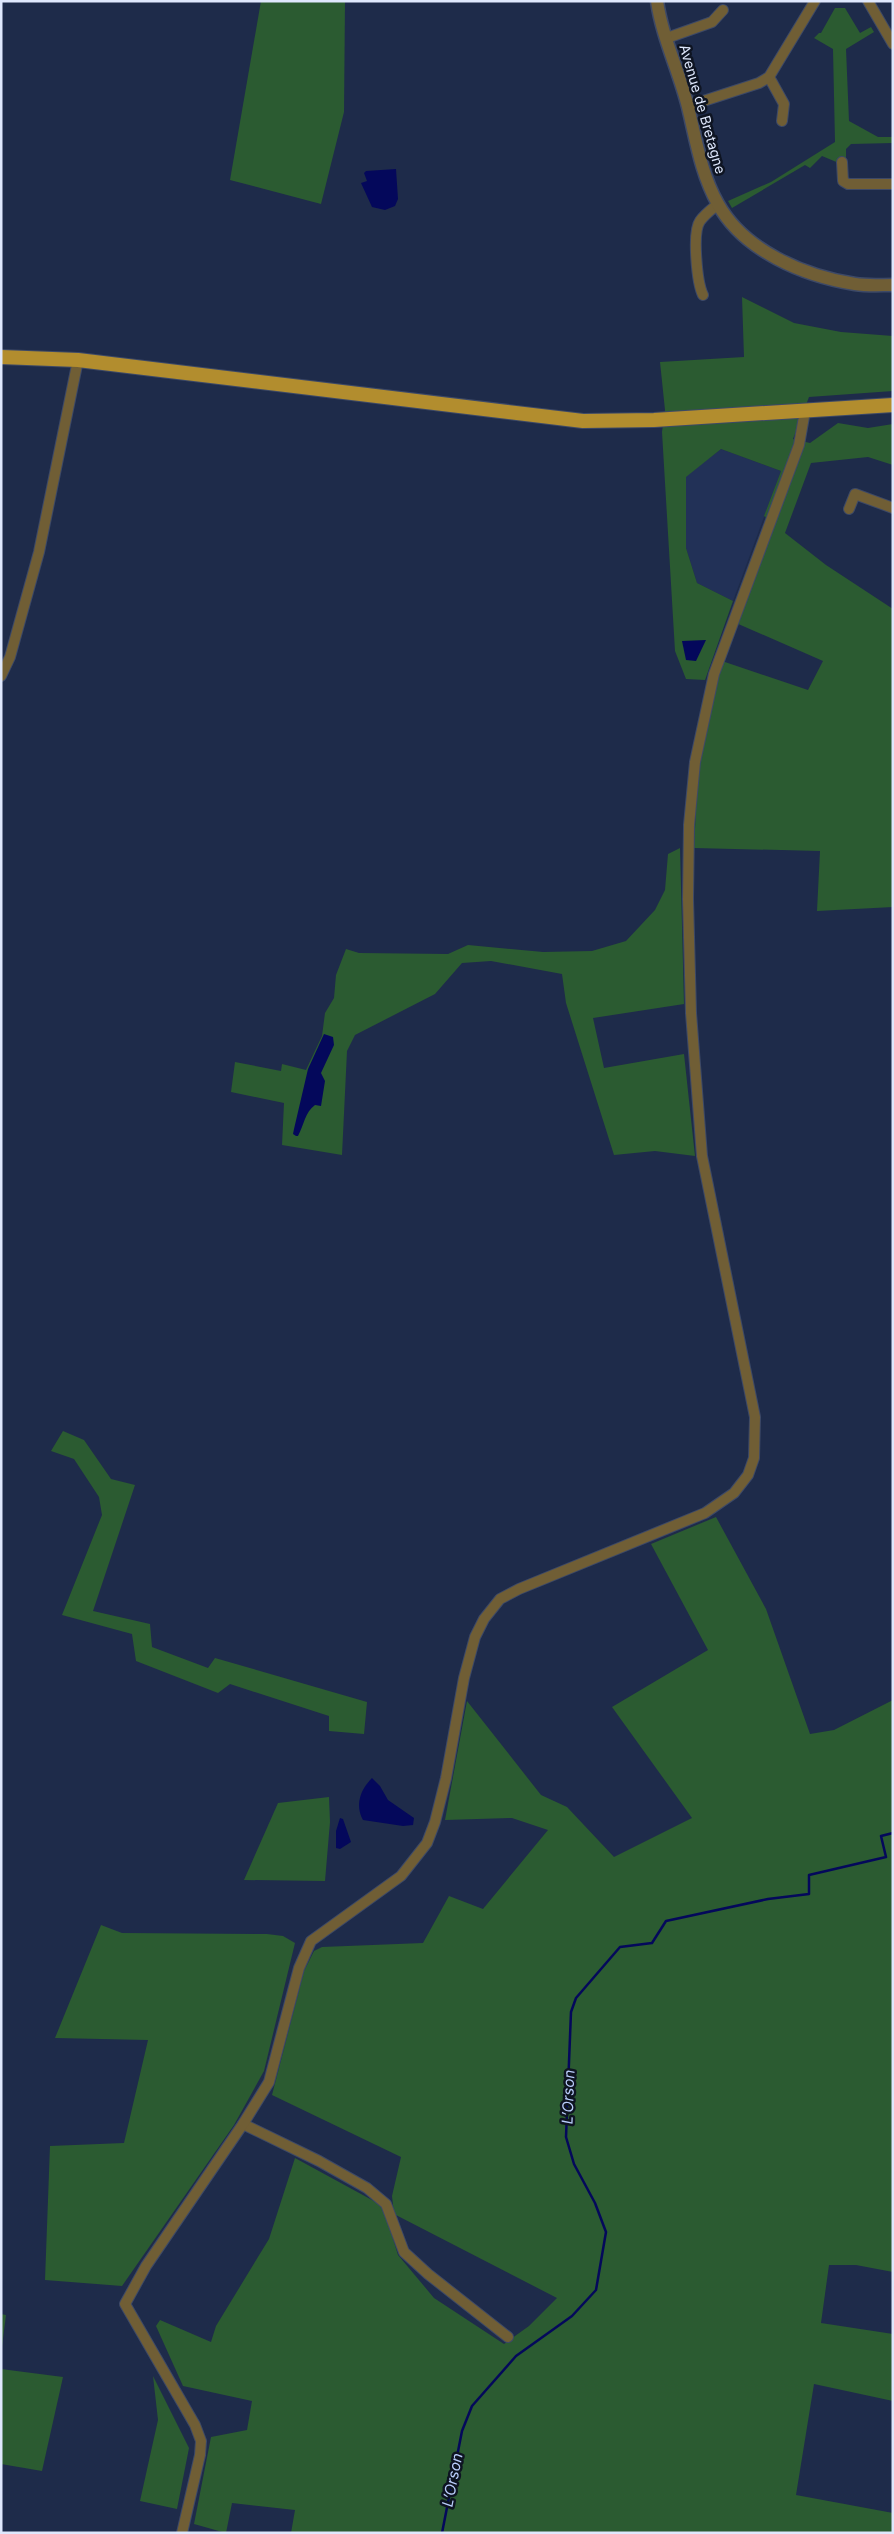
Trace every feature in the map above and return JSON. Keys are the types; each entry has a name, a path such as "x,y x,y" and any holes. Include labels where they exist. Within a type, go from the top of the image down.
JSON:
{"main road":[{"path":"1,357 78,360 576,420 635,421 893,405"}],"street":[{"name":"Avenue de Bretagne","path":"657,1 660,19 688,106 699,155 718,204 734,227 770,255 793,266 856,284 893,285"},
{"path":"688,106 759,83 769,77 815,1"},
{"path":"868,1 893,44"},
{"path":"666,38 712,22 723,10"},
{"path":"769,77 784,104 782,121"},
{"path":"842,162 843,182 848,184 893,184"},
{"path":"703,295 698,280 697,231 701,220 718,204"},
{"path":"1,676 10,657 39,552 78,360"},
{"path":"182,2533 192,2497 201,2441 194,2424 125,2304 146,2266 243,2124 268,2082 299,1968 311,1941 401,1876 427,1843 440,1804 464,1678 475,1637 489,1612 500,1599 519,1589 705,1513 734,1493 748,1475 754,1458 755,1417 702,1156 691,1013 688,899 689,825 695,762 714,674 799,445 805,411"},
{"path":"849,509 855,494 893,508"},
{"path":"243,2124 351,2179 386,2204 404,2252 508,2337"}],"shaded area":[{"path":"396,169 398,199 395,206 385,210 372,207 361,183 367,181 364,173 366,171"},
{"path":"721,449 781,471 733,601 697,583 686,548 686,476"},
{"path":"706,640 696,661 686,660 682,641"},
{"path":"324,1034 333,1037 334,1045 321,1073 325,1081 321,1106 315,1105 312,1108 298,1136 296,1136 293,1134 308,1069"},
{"path":"372,1778 380,1786 388,1800 414,1818 413,1825 403,1826 363,1820 359,1809 360,1798 364,1788"},
{"path":"340,1818 343,1819 351,1842 340,1849 336,1848 336,1831"}],"green space":[{"path":"261,1 345,1 344,112 321,204 230,180"},
{"path":"835,8 845,8 860,33 871,27 874,32 846,49 849,121 878,137 893,137 893,143 851,144 846,149 846,166 822,156 810,168 805,165 732,208 728,201 771,182 835,142 833,49 814,38 821,33"},
{"path":"742,297 794,323 841,332 893,336 893,391 809,397 793,439 810,443 838,423 868,428 893,424 893,465 868,457 811,463 785,533 826,565 893,609 893,907 817,911 820,851 694,848 698,768 722,661 808,690 823,661 736,623 774,524 764,516 781,471 721,449 686,477 686,548 697,583 733,601 705,680 686,679 675,651 662,432 665,410 660,362 744,357"},
{"path":"680,848 684,1004 593,1018 604,1068 684,1054 695,1156 655,1151 614,1155 566,1003 562,974 491,961 462,963 435,994 355,1035 347,1051 342,1155 282,1145 284,1103 231,1092 235,1062 281,1071 282,1064 306,1070 322,1036 325,1013 334,998 336,975 346,949 359,953 448,954 468,945 543,952 592,951 626,941 655,910 665,890 668,854"},
{"path":"63,1431 84,1440 111,1479 135,1485 93,1611 150,1624 152,1647 208,1668 215,1658 367,1702 364,1734 329,1731 329,1716 230,1684 218,1693 136,1661 132,1634 62,1615 102,1515 99,1497 74,1459 51,1451"},
{"path":"716,1517 766,1609 810,1734 834,1730 893,1700 893,2272 856,2265 829,2265 821,2323 893,2334 893,2401 814,2384 796,2495 893,2513 893,2533 291,2533 295,2510 232,2503 226,2533 194,2524 211,2437 247,2430 252,2401 183,2386 156,2326 160,2320 211,2342 216,2326 269,2239 295,2158 383,2206 398,2255 434,2298 504,2344 529,2326 557,2298 394,2214 392,2196 401,2157 272,2095 304,1971 314,1951 322,1947 423,1943 449,1896 483,1909 548,1830 512,1818 445,1820 467,1701 541,1795 567,1807 614,1857 692,1818 612,1707 708,1650 651,1544"},
{"path":"329,1797 330,1822 325,1881 244,1880 278,1803"},
{"path":"101,1925 122,1933 267,1934 283,1936 295,1943 264,2071 234,2125 122,2286 45,2280 50,2146 124,2143 148,2040 55,2038"},
{"path":"1,2314 6,2315 1,2354"},
{"path":"1,2369 63,2377 42,2471 1,2464"},
{"path":"153,2376 189,2448 177,2509 140,2501 158,2420"}],"waterway":[{"name":"L’Orson","path":"442,2533 462,2431 472,2406 516,2356 572,2316 596,2290 606,2232 595,2203 574,2164 566,2137 571,2012 576,1998 620,1947 652,1943 666,1921 768,1899 809,1894 809,1875 886,1857 881,1836 893,1833"}]}
